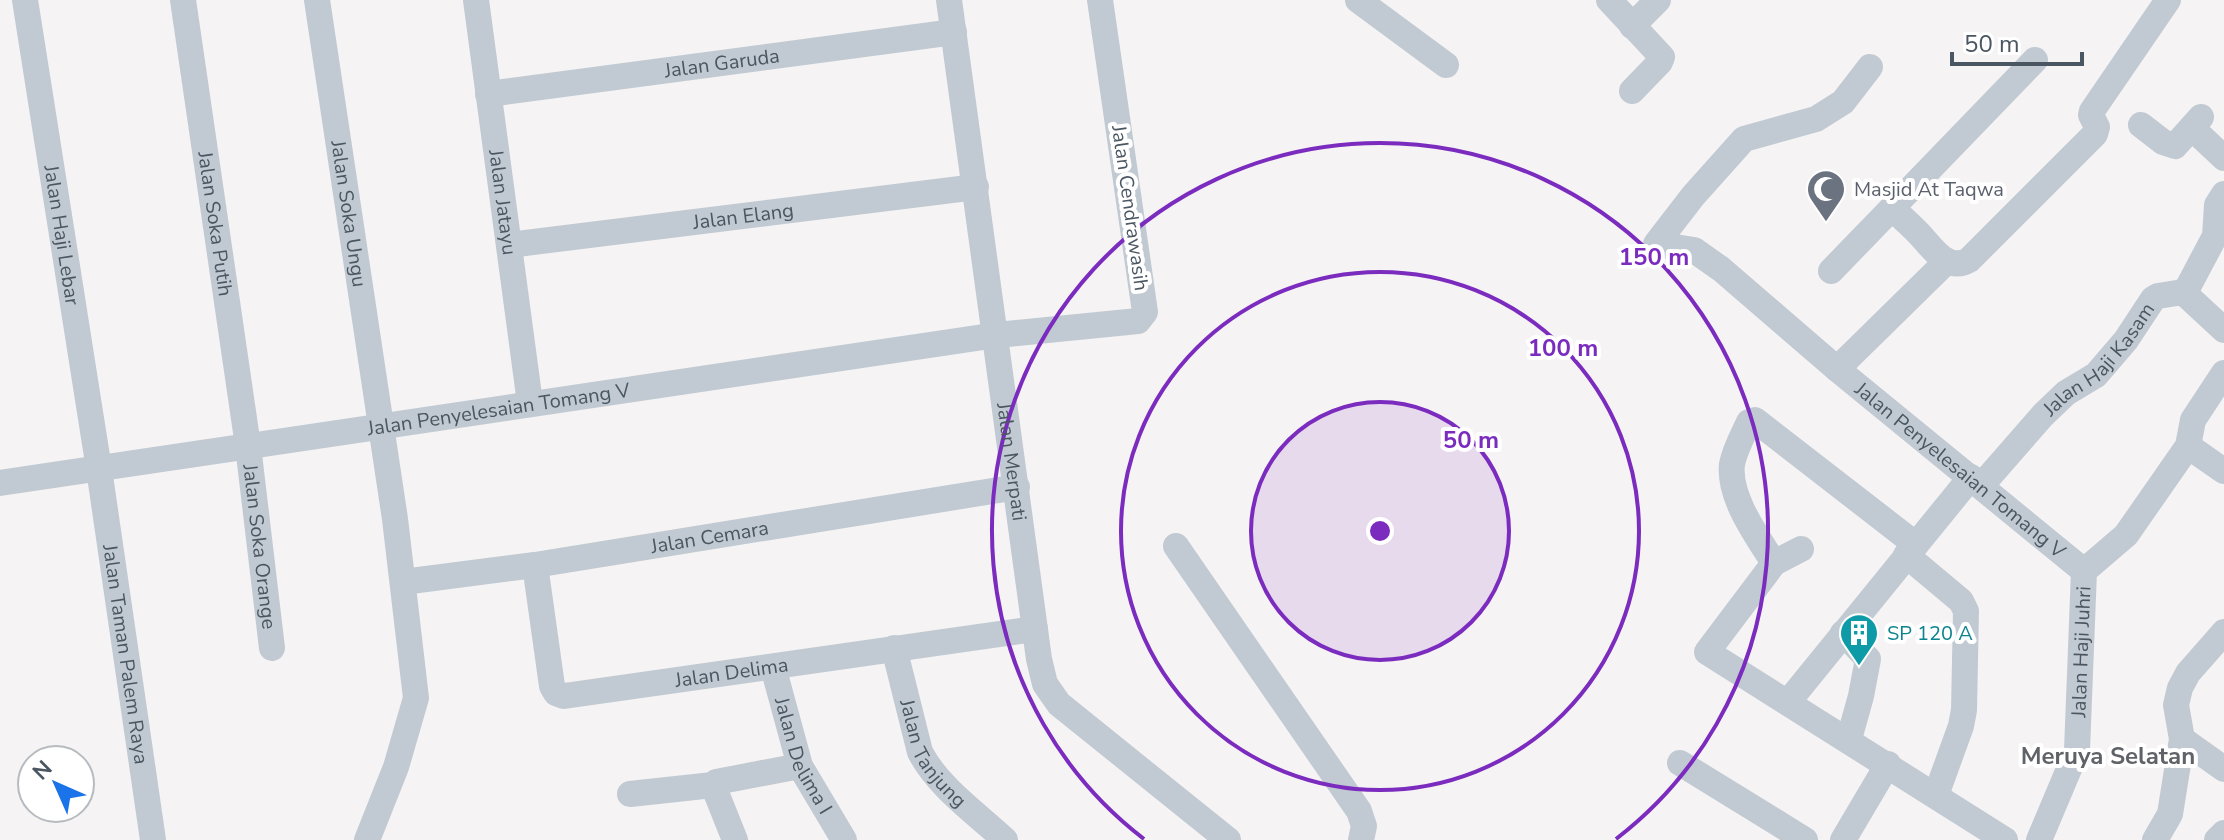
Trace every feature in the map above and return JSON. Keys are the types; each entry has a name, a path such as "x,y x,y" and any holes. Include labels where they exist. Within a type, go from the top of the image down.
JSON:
{"street":[{"name":"Jalan Haji Lebar","path":"25,0 99,469"},
{"name":"Jalan Soka Putih","path":"183,0 248,446"},
{"name":"Jalan Soka Ungu","path":"317,0 381,425 416,698 396,767 367,840"},
{"name":"Jalan Jatayu","path":"476,0 530,403"},
{"name":"Jalan Merpati","path":"949,0 1045,684 1059,704 1228,840"},
{"name":"Jalan Cendrawasih","path":"997,335 1138,321 1145,314 1100,0"},
{"path":"1358,0 1446,65"},
{"path":"1609,0 1662,59 1632,91"},
{"path":"1632,26 1658,0"},
{"path":"1892,208 1931,249 1947,261 1959,264 1969,260 2095,134 2097,127 2092,111 2168,0"},
{"name":"Jalan Garuda","path":"488,94 954,32"},
{"path":"1831,271 2035,60"},
{"name":"Jalan Penyelesaian Tomang V","path":"1870,67 1843,102 1816,119 1744,139 1693,196 1656,244 1694,250 1712,262 1837,369 2084,571"},
{"path":"2141,125 2171,146 2182,140 2197,122 2224,158"},
{"name":"Jalan Elang","path":"509,245 976,187"},
{"path":"2224,194 2217,205 2215,236 2183,292 2224,330"},
{"path":"1837,369 1947,261"},
{"name":"Jalan Haji Kasam","path":"1788,702 1910,550 2066,393 2096,375 2126,340 2153,299 2183,292"},
{"name":"Jalan Penyelesaian Tomang V","path":"0,483 997,335"},
{"name":"Jalan Haji Juhri","path":"2039,840 2077,750 2084,571 2126,535 2188,446 2193,420 2224,373"},
{"path":"1774,563 1745,517 1732,479 1732,463 1737,448 1749,422 1755,420 1910,550 1961,601 1966,611 1964,710 1936,795"},
{"name":"Jalan Soka Orange","path":"248,446 272,648"},
{"path":"2188,446 2224,471"},
{"name":"Jalan Taman Palem Raya","path":"99,469 153,840"},
{"name":"Jalan Cemara","path":"403,582 535,565 1017,487"},
{"path":"1176,546 1359,811 1364,826 1361,840"},
{"path":"1801,549 1774,563 1707,652 2005,840"},
{"name":"Jalan Delima","path":"535,565 552,686 556,693 564,696 1035,629"},
{"path":"1843,633 1868,659 1849,739"},
{"path":"2155,840 2170,814 2182,739 2176,705 2180,688 2188,673 2223,636"},
{"name":"Jalan Tanjung","path":"894,648 920,752 926,764 939,780 1005,840"},
{"name":"Jalan Delima I","path":"773,667 800,766 844,840"},
{"path":"2182,739 2224,769"},
{"path":"1680,763 1805,840"},
{"path":"1843,840 1888,764"},
{"path":"630,794 713,785 800,766"},
{"path":"713,785 735,840"},
{"path":"2217,840 2224,833"}],"place":[{"name":"Masjid At Taqwa","path":"1826,223"},
{"name":"SP 120 A","path":"1859,667"}],"district":[{"name":"Meruya Selatan","path":"2108,756"}]}
